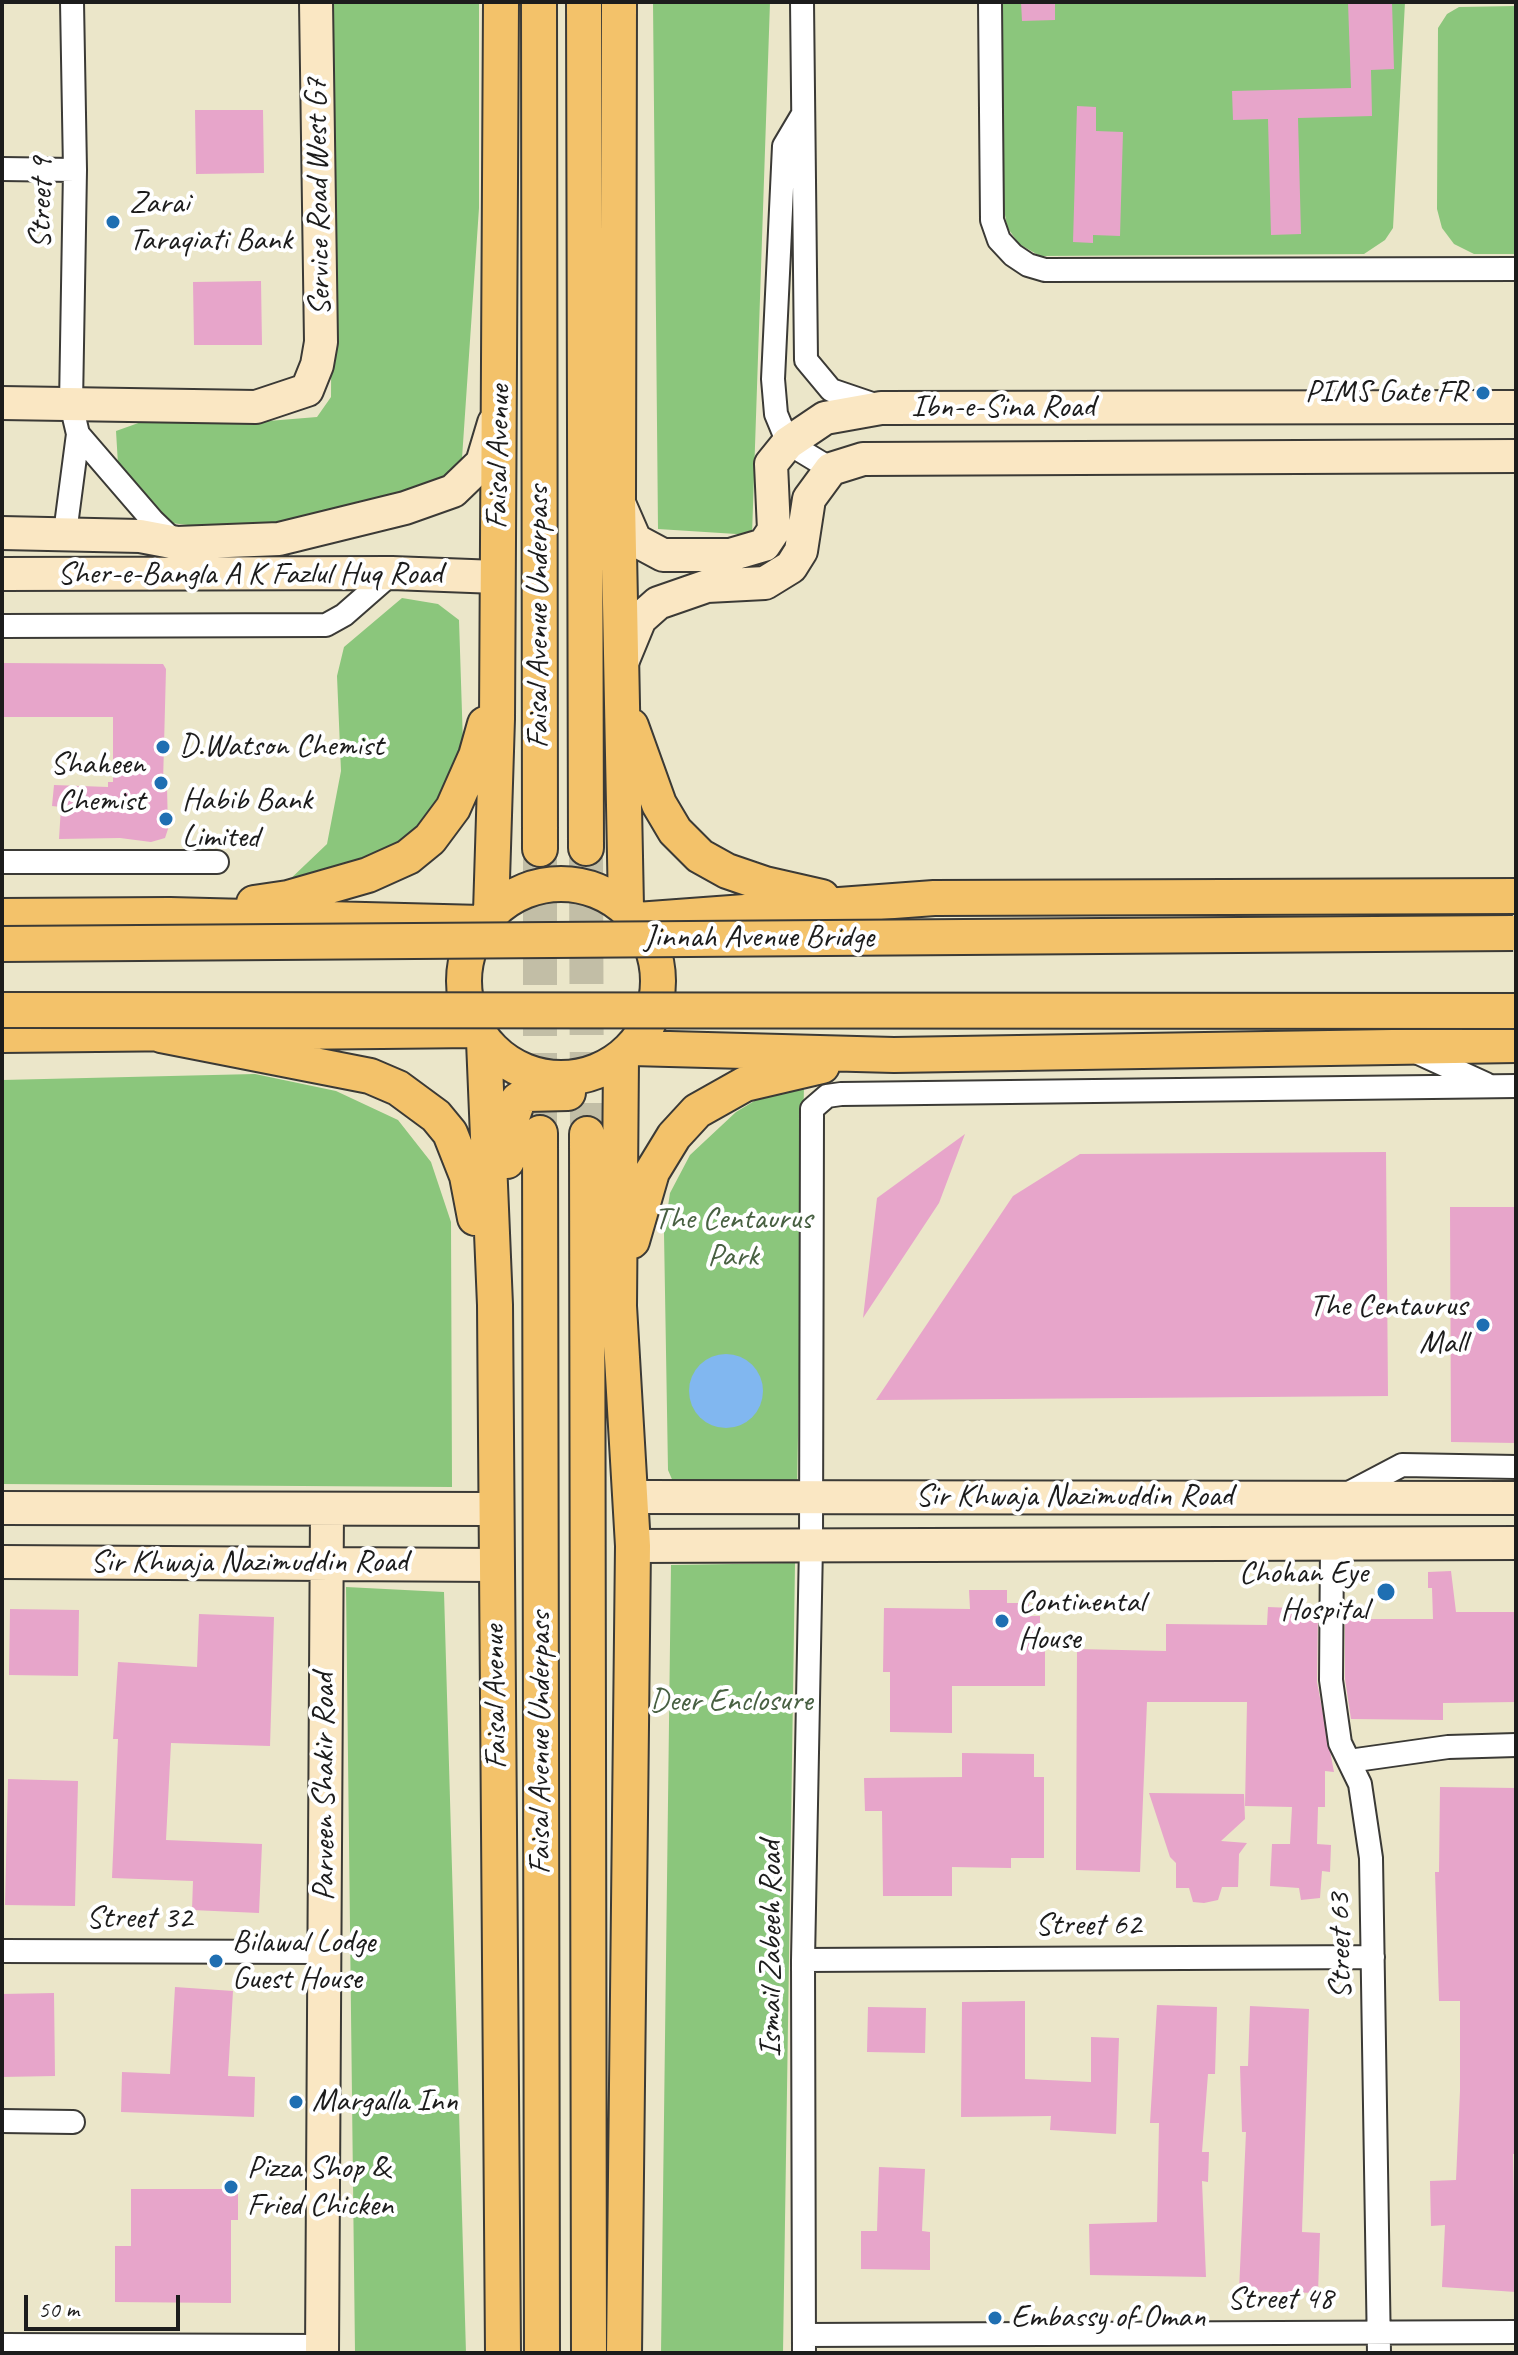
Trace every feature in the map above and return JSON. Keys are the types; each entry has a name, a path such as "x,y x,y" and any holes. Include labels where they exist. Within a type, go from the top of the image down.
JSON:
{"main road":[{"name":"Service Road West G7","path":"74,419 256,407 307,390 321,342 316,2"},
{"name":"Faisal Avenue","path":"486,918 497,719 501,2"},
{"name":"Faisal Avenue Underpass","path":"539,2 540,849"},
{"name":"Faisal Avenue Underpass","path":"584,2 586,848"},
{"path":"619,2 620,678 632,914"},
{"name":"Sher-e-Bangla A K Fazlul Huq Road","path":"2,533 140,536 177,543 279,539 405,508 453,491 482,463 501,401"},
{"path":"2,403 74,419"},
{"name":"Ibn-e-Sina Road","path":"788,443 825,418 881,408 1516,407"},
{"path":"618,501 635,540 663,555 730,555 764,545 774,530 771,464 788,443"},
{"name":"Ibn-e-Sina Road","path":"831,469 863,459 1516,456"},
{"path":"831,469 809,499 801,551 791,567 765,583 707,586 658,603 640,619 620,678 659,804 675,831 700,856 727,871 765,884 824,897 1516,896"},
{"path":"702,555 707,586"},
{"name":"Sher-e-Bangla A K Fazlul Huq Road","path":"2,574 392,573 497,577"},
{"path":"170,915 288,898 368,875 408,857 430,839 453,808 476,756 497,683"},
{"path":"497,719 507,751 509,852 517,862 601,863 607,859 612,767 621,744"},
{"path":"572,883 601,891 632,914 652,944 658,971 657,999 648,1026 627,1053 595,1073 564,1079 534,1075 506,1062 480,1035 466,1004 463,976 468,948 486,918 514,895 542,885 572,883"},
{"path":"632,914 934,898"},
{"path":"2,916 486,918"},
{"name":"Jinnah Avenue Bridge","path":"2,944 1514,933"},
{"path":"2,1010 1516,1011"},
{"path":"2,1035 480,1035"},
{"path":"161,1035 370,1076 416,1100 450,1133 467,1176 495,1305"},
{"name":"Faisal Avenue","path":"480,1035 495,1305 494,1509 503,2353"},
{"path":"627,1053 894,1055 1516,1045"},
{"path":"624,2353 633,1546 619,1306 620,1114 627,1053"},
{"path":"619,1306 639,1208 652,1172 674,1136 697,1111 716,1097 760,1080 894,1055"},
{"path":"495,1305 507,1217 508,1129 518,1100 527,1094 577,1093 595,1096 620,1114"},
{"name":"Faisal Avenue Underpass","path":"540,1133 542,2353"},
{"name":"Faisal Avenue Underpass","path":"587,1134 589,2353"},
{"path":"868,1496 874,1545"},
{"name":"Sir Khwaja Nazimuddin Road","path":"631,1497 1516,1498"},
{"name":"Sir Khwaja Nazimuddin Road","path":"2,1508 494,1509"},
{"name":"Parveen Shakir Road","path":"322,2349 327,1509"},
{"name":"Sir Khwaja Nazimuddin Road","path":"633,1546 1516,1543"},
{"name":"Sir Khwaja Nazimuddin Road","path":"2,1562 325,1561 495,1565"}],"street":[{"name":"Street 9","path":"72,2 74,419"},
{"path":"802,2 806,360 831,390 881,408"},
{"path":"990,2 992,220 999,240 1028,265 1045,270 1516,269"},
{"path":"803,113 784,146 773,379 776,414 788,443 831,469"},
{"path":"2,169 75,170"},
{"path":"65,533 74,419"},
{"path":"74,419 153,521 203,574"},
{"path":"2,626 216,626 336,622 392,573"},
{"path":"2,862 217,862"},
{"path":"1402,1045 1491,1086"},
{"name":"Ismail Zabeeh Road","path":"804,2344 803,1960 811,1545 809,1118 812,1109 827,1096 1516,1086"},
{"path":"1341,1497 1402,1465 1516,1467"},
{"name":"Street 63","path":"1332,1544 1331,1680 1340,1743 1360,1784 1371,1858 1380,2342"},
{"path":"1349,1761 1448,1747 1516,1745"},
{"name":"Street 32","path":"2,1951 324,1952"},
{"name":"Street 62","path":"803,1960 1373,1957"},
{"path":"2,2121 73,2122"},
{"name":"Street 48","path":"804,2344 1380,2342 1516,2332"},
{"path":"2,2345 322,2349"}],"green space":[{"path":"333,2 479,2 479,208 461,473 395,502 250,532 153,521 119,481 116,431 144,421 256,422 317,417 331,397"},
{"path":"653,2 770,2 752,535 658,529"},
{"path":"1001,2 1405,2 1393,228 1385,240 1364,254 1040,256 1019,244 1007,227 1004,209"},
{"path":"1516,6 1516,254 1474,254 1454,244 1442,228 1437,209 1438,28 1447,14 1459,7"},
{"path":"402,598 438,604 459,620 463,744 434,825 363,874 285,884 327,844 341,771 337,676 344,647"},
{"path":"255,1074 336,1091 398,1120 431,1162 451,1222 452,1487 2,1484 2,1080"},
{"name":"The Centaurus Park","path":"804,1084 797,1493 674,1484 668,1470 664,1233 670,1193 690,1155 736,1112 766,1094"},
{"name":"Deer Enclosure","path":"795,1563 783,2353 661,2353 671,1565"},
{"path":"346,1587 444,1592 466,2353 355,2353"}],"water":[{"path":"726,1354 747,1360 757,1370 763,1391 757,1412 747,1422 726,1428 705,1422 695,1412 689,1391 695,1370 705,1360"}],"building":[{"path":"1021,2 1055,2 1055,20 1022,21"},
{"path":"1348,2 1392,2 1394,69 1371,70 1372,116 1298,118 1301,234 1271,235 1268,119 1233,120 1232,91 1351,88"},
{"path":"1077,106 1096,107 1096,131 1123,132 1120,236 1093,235 1093,243 1073,242"},
{"path":"195,110 263,110 264,173 196,174"},
{"path":"261,281 262,345 194,345 193,282"},
{"path":"2,663 163,664 166,669 163,783 167,787 168,829 165,838 151,842 120,838 59,839 61,807 52,806 54,785 108,787 108,782 113,782 113,717 2,717"},
{"path":"965,1134 939,1203 863,1318 877,1198"},
{"path":"1386,1152 1388,1396 876,1400 1013,1196 1080,1154"},
{"name":"The Centaurus Mall","path":"1450,1207 1516,1207 1516,1443 1451,1442"},
{"path":"1451,1571 1456,1612 1516,1612 1516,1702 1443,1703 1443,1720 1351,1719 1345,1679 1345,1619 1433,1619 1428,1572"},
{"path":"969,1590 1007,1590 1007,1603 1029,1603 1029,1616 1040,1616 1040,1642 1045,1642 1045,1686 952,1686 952,1733 890,1732 890,1672 883,1672 884,1608 970,1609"},
{"path":"1268,1607 1318,1609 1317,1682 1334,1772 1325,1771 1325,1807 1318,1807 1317,1844 1331,1845 1330,1872 1322,1871 1320,1898 1301,1900 1299,1888 1270,1886 1272,1844 1290,1844 1292,1807 1245,1806 1247,1702 1147,1702 1140,1872 1076,1870 1077,1649 1166,1651 1166,1624 1267,1625"},
{"path":"10,1609 79,1610 78,1676 9,1675"},
{"path":"199,1614 274,1617 270,1746 171,1743 166,1840 262,1844 259,1913 192,1910 193,1881 112,1878 118,1739 113,1739 118,1662 197,1667"},
{"path":"962,1753 1034,1754 1034,1777 1044,1777 1044,1858 1011,1858 1011,1868 952,1867 952,1896 883,1896 882,1811 865,1811 864,1778 962,1777"},
{"path":"8,1779 78,1781 75,1906 5,1905"},
{"path":"1440,1787 1516,1788 1516,2154 1513,2154 1516,2292 1442,2287 1445,2225 1431,2226 1430,2181 1456,2180 1460,2091 1460,2001 1439,2001 1435,1872 1439,1872"},
{"path":"1149,1793 1244,1794 1245,1819 1221,1841 1247,1843 1239,1854 1238,1887 1222,1887 1218,1900 1204,1903 1193,1902 1189,1888 1176,1888 1176,1863 1170,1857"},
{"path":"175,1987 233,1991 228,2076 255,2077 254,2117 121,2112 122,2072 170,2074"},
{"path":"54,1993 55,2076 2,2077 2,1994"},
{"path":"1025,2001 1025,2079 1091,2082 1091,2037 1119,2038 1116,2134 1050,2130 1051,2116 961,2117 962,2002"},
{"path":"1157,2005 1217,2007 1215,2074 1208,2074 1202,2152 1209,2152 1208,2182 1202,2181 1206,2277 1090,2275 1089,2224 1157,2222 1159,2123 1150,2123"},
{"path":"1250,2006 1309,2009 1302,2232 1320,2233 1318,2293 1239,2291 1246,2132 1242,2132 1240,2066 1248,2066"},
{"path":"868,2007 926,2008 925,2053 867,2052"},
{"path":"879,2167 925,2169 922,2231 930,2232 930,2270 861,2269 861,2231 877,2231"},
{"path":"131,2189 238,2189 238,2220 231,2220 231,2303 115,2302 115,2246 131,2246"}],"tunnel":[{"path":"586,848 587,1134"},
{"path":"540,849 540,1133"}],"place":[{"name":"Zarai Taraqiati Bank","path":"113,222"},
{"name":"PIMS Gate FR","path":"1483,393"},
{"name":"D.Watson Chemist","path":"163,747"},
{"name":"Shaheen Chemist","path":"161,783"},
{"name":"Habib Bank Limited","path":"166,819"},
{"name":"The Centaurus Mall","path":"1483,1325"},
{"name":"Chohan Eye Hospital","path":"1386,1592"},
{"name":"Continental House","path":"1002,1621"},
{"name":"Bilawal Lodge Guest House","path":"216,1961"},
{"name":"Margalla Inn","path":"296,2102"},
{"name":"Pizza Shop & Fried Chicken","path":"231,2187"},
{"name":"Embassy of Oman","path":"995,2318"}]}
